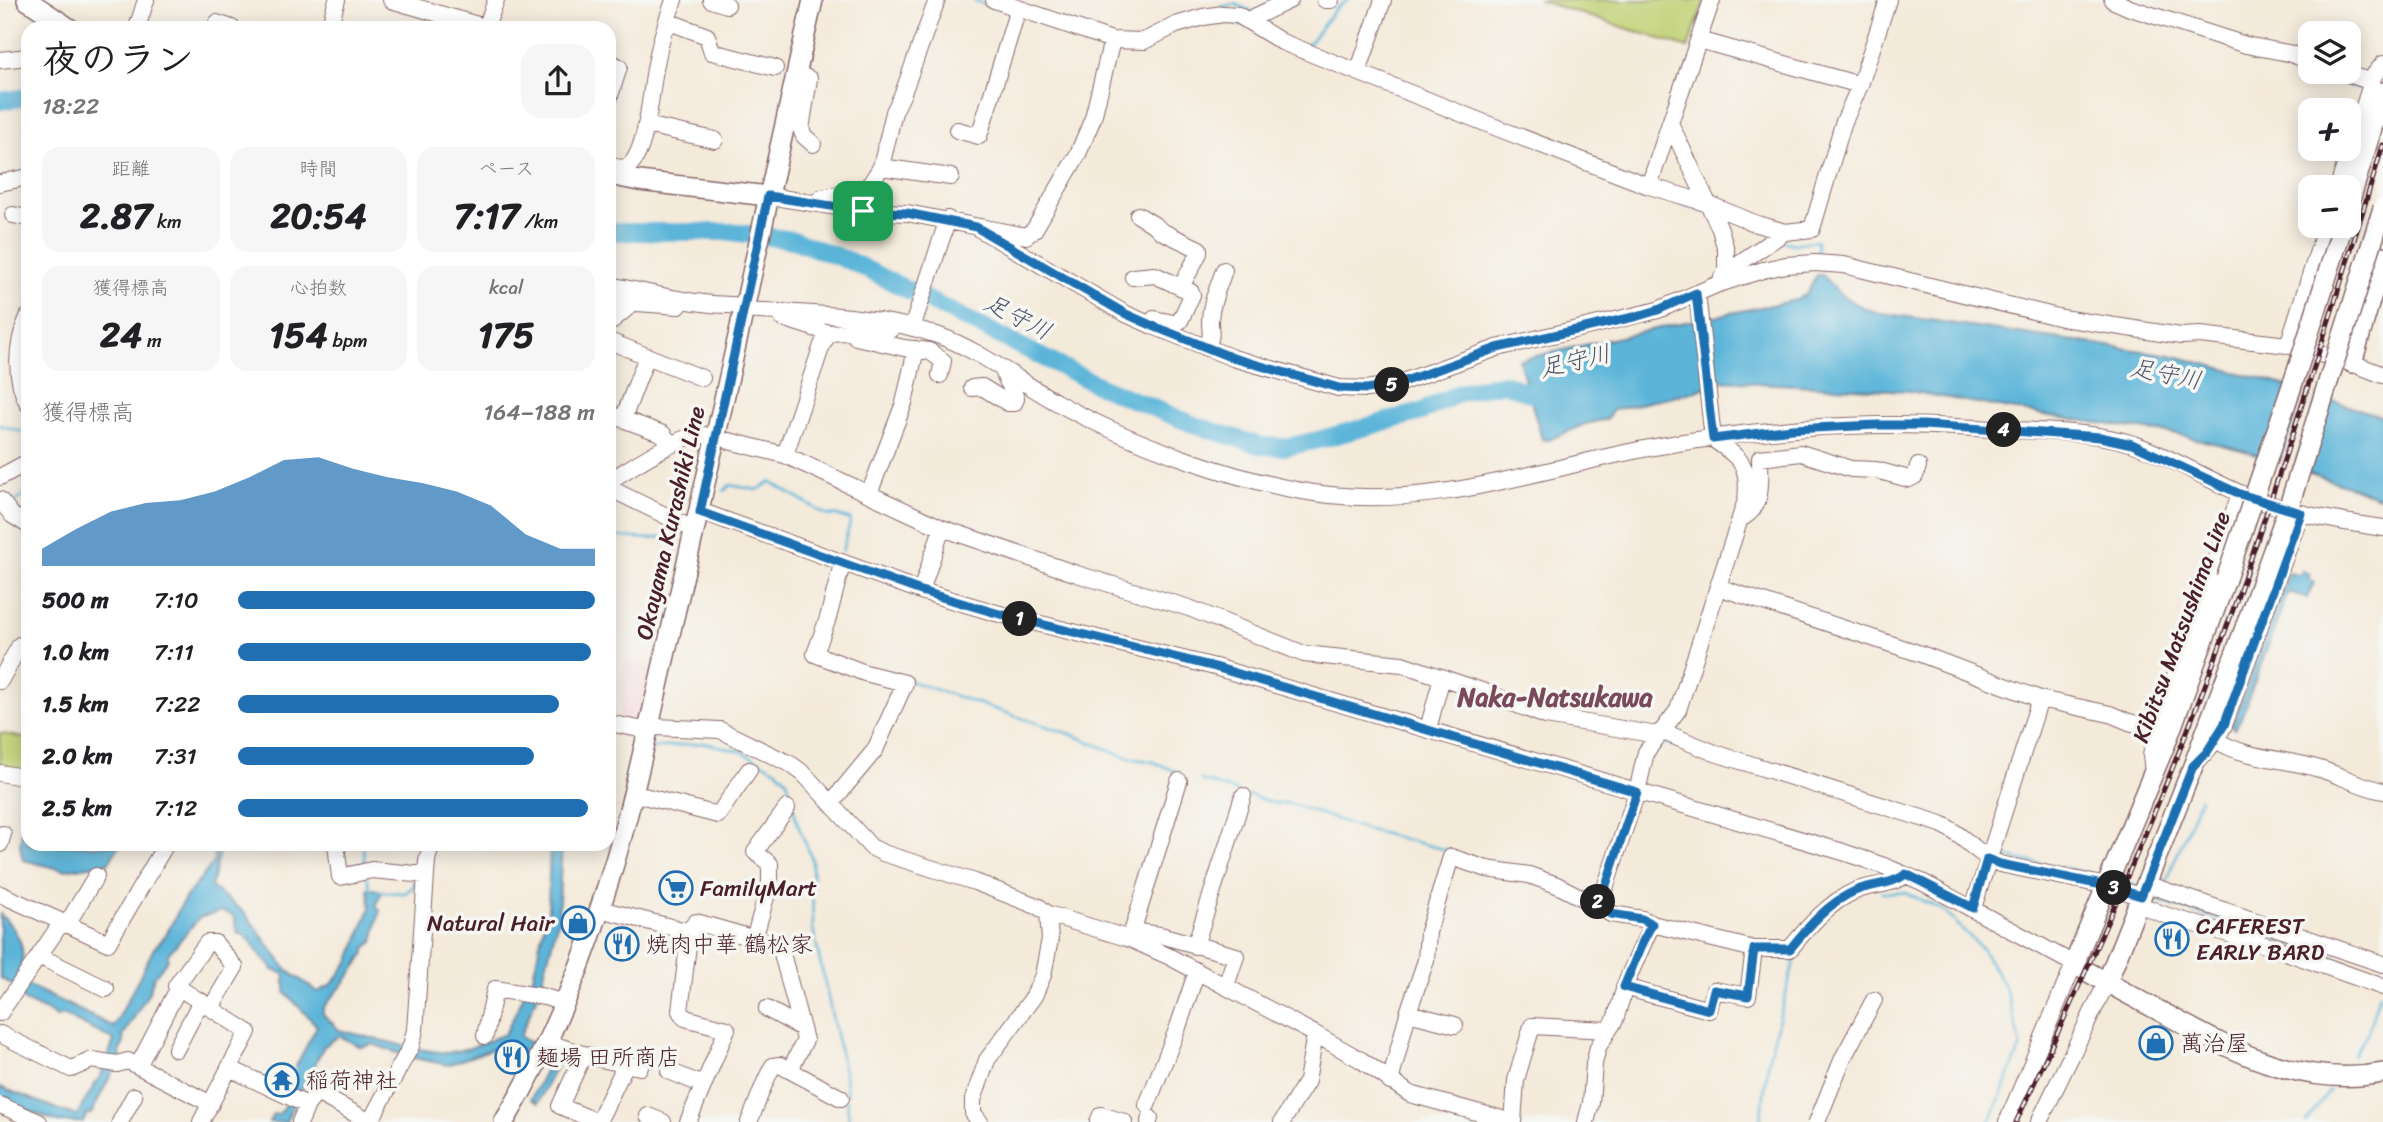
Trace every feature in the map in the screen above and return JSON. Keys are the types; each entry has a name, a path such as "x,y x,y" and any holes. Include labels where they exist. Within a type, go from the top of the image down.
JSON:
{"main road":[{"path":"27,0 58,21"},
{"name":"Okayama Kurashiki Line","path":"504,1122 543,1049 600,909 632,793 747,306 767,200 813,0"},
{"path":"2356,175 2377,87"},
{"path":"616,176 767,200"},
{"path":"2107,982 2150,893 2193,766 2246,625 2288,506 2383,208"},
{"name":"Kibitsu Matsushima Line","path":"2074,964 2153,774 2226,579 2297,370 2334,238"},
{"path":"2352,363 2383,256"},
{"path":"2074,964 2221,1045 2264,1064 2294,1072 2331,1077 2383,1073"}],"street":[{"path":"139,21 146,0"},
{"path":"331,21 337,0"},
{"path":"391,0 463,21"},
{"path":"489,21 496,0"},
{"path":"616,167 630,165 637,155 646,125 655,67 674,0"},
{"path":"711,0 727,5"},
{"path":"814,204 821,198 862,191 881,167 894,112 904,93 937,0"},
{"path":"994,0 1111,44 1144,41 1176,25 1223,13 1254,18 1282,42 1649,186 1757,224 1779,236"},
{"path":"1254,18 1290,0"},
{"path":"1325,0 1331,0"},
{"path":"1358,72 1383,0"},
{"path":"1649,186 1712,0"},
{"path":"976,227 1124,313 1207,348 1339,388 1367,389 1397,384 1497,348 1638,316 1697,296 1779,236 1812,229 1843,124 1860,85 1888,0"},
{"path":"2112,0 2246,45 2298,57"},
{"path":"957,130 979,136 1016,7"},
{"path":"667,21 707,36 712,52 775,68"},
{"path":"1699,40 1860,85"},
{"path":"767,200 907,213 1026,236 1034,230 1078,153 1093,118 1111,44"},
{"path":"0,60 21,58"},
{"path":"2343,175 2377,87 2374,75 2383,64"},
{"path":"796,73 809,79 801,129 813,144"},
{"path":"1670,123 1717,222 1726,250 1721,279"},
{"path":"646,125 715,141"},
{"path":"881,167 951,177"},
{"path":"0,183 21,178"},
{"path":"1138,215 1160,231 1199,249 1181,287"},
{"path":"910,326 948,222"},
{"path":"2288,345 2332,238"},
{"path":"1721,279 1786,265 1830,263 2062,318 2181,336 2200,335 2288,345 2352,363 2379,375"},
{"path":"1207,348 1212,334 1210,321 1223,270"},
{"path":"1124,313 1172,323 1180,321 1192,295 1191,292 1155,275 1133,277"},
{"path":"616,286 723,306"},
{"path":"1598,902 1637,792 1646,752 1678,710 1746,500 1746,470 1738,458 1713,437 1697,296"},
{"path":"616,302 747,306 910,326 962,346 1084,416 1163,449 1269,484 1331,495 1394,498 1461,490 1648,448 1713,437 1792,429 1877,425 1937,426 2100,437 2132,444 2240,494 2301,513 2383,528"},
{"path":"616,317 632,304"},
{"path":"747,306 864,340 929,351 943,361 940,375"},
{"path":"785,455 822,345 836,333 888,331 910,326"},
{"path":"21,340 18,368 21,383"},
{"path":"616,344 702,378"},
{"path":"869,494 904,403 916,349"},
{"path":"647,356 616,417 663,433 671,445"},
{"path":"972,388 982,387 1008,403 1014,403 1016,395 1005,380 1003,370"},
{"path":"616,477 671,445 697,434 704,435"},
{"path":"729,441 785,455 942,528 1077,575 1189,608 1304,654 1402,664 1546,716 1659,733 1941,824 1953,829 1987,859 2000,864 2150,893 2383,964"},
{"path":"1740,519 1751,513 1757,503 1761,488 1759,458 1801,453 1851,468 1876,470 1909,479 1915,476 1918,466"},
{"path":"0,477 21,466"},
{"path":"616,491 697,521 842,564 921,591 996,613 1215,667 1843,852 1906,874 2074,964 2007,1122"},
{"path":"2153,774 2151,756 2156,729 2240,494"},
{"path":"6,507 21,519"},
{"path":"2193,766 2216,740 2236,694 2301,513"},
{"path":"921,591 942,528"},
{"path":"831,803 875,750 905,683 865,673 815,654 828,618 842,564"},
{"path":"1718,587 1921,654 2040,699 2110,714 2156,729"},
{"path":"0,680 21,645"},
{"path":"1428,729 1443,677"},
{"path":"1973,908 2040,699"},
{"path":"616,724 639,729 644,742 694,728 720,730 792,765 804,774 871,846 883,853 986,886 1039,907 1048,914 1131,935 1160,935 1236,956 1226,986"},
{"path":"2216,740 2226,746 2272,760 2317,768 2362,787 2383,791"},
{"path":"632,793 718,815 749,769"},
{"path":"0,773 21,777"},
{"path":"1131,935 1179,781"},
{"path":"1195,946 1243,796"},
{"path":"754,939 770,883 770,864 755,852 786,808"},
{"path":"0,894 108,943 162,851"},
{"path":"338,851 340,877 365,871 418,874"},
{"path":"229,1068 298,1101 317,1093 370,1122 415,1030 418,874 428,851"},
{"path":"1390,1082 1408,1013 1426,960 1428,932 1451,857 1488,869 1529,874 1598,902 1611,914 1642,919 1652,924 1754,949 1790,949 1804,931 1844,896 1869,886 1895,883 1906,874"},
{"path":"0,1011 96,876"},
{"path":"2150,893 2165,915 2272,947 2381,986"},
{"path":"600,909 690,932"},
{"path":"980,1122 973,1113 973,1100 987,1060 1034,996 1043,975 1050,939 1048,914"},
{"path":"688,1122 727,1029 685,1018 680,1012 690,932 696,922 780,946 805,1040 789,1070"},
{"path":"1586,1122 1598,1047 1615,1020 1624,987 1652,924"},
{"path":"1131,935 1361,1060 1410,1094 1469,1116 1513,1122 1517,1080 1532,1026 1608,1030"},
{"path":"176,1049 206,1004 235,967 215,943 207,943 176,986 206,1004 248,1032 201,1122"},
{"path":"1624,987 1709,1010 1714,990 1748,996 1754,949"},
{"path":"38,957 106,989"},
{"path":"1148,1115 1197,971"},
{"path":"2039,1122 2107,982"},
{"path":"138,1066 179,987"},
{"path":"485,1036 495,989 563,1003"},
{"path":"1817,1122 1843,1058 1874,1000"},
{"path":"767,1009 802,1028"},
{"path":"1408,1013 1455,1025"},
{"path":"0,1034 71,1069 92,1060 109,1063 128,1061 211,1104"},
{"path":"1282,1122 1307,1081 1315,1034"},
{"path":"543,1049 584,1054 633,1066 598,1122 560,1106 584,1054"},
{"path":"749,1122 761,1094 760,1087 773,1066 780,1065 841,1098"},
{"path":"669,1071 703,1085"},
{"path":"120,1122 134,1096"},
{"path":"298,1101 300,1122"},
{"path":"0,1105 31,1120"},
{"path":"1098,1122 1101,1115 1124,1122"}],"shaded area":[{"path":"622,662 651,666 637,726 618,721"}],"green space":[{"path":"1538,0 1705,0 1688,48"},
{"path":"0,733 21,738 21,773 0,770"}],"water":[{"path":"1817,275 1823,275 1848,299 1880,313 2171,355 2274,382 2383,417 2383,498 2242,450 2176,434 2049,416 1909,391 1721,381 1696,391 1613,410 1607,419 1585,424 1549,440 1542,439 1519,360 1796,300 1806,294"},
{"path":"2302,571 2310,574 2308,579 2314,582 2308,598 2288,592 2241,718 2234,729 2230,725 2235,718 2289,572 2299,576"},
{"path":"21,851 116,851 108,863 64,870 23,860"},
{"path":"213,851 219,851 211,887 244,912 287,970 318,992 332,984 350,960 370,908 368,888 382,891 376,905 380,910 373,942 365,948 365,953 346,981 323,1008 323,1014 339,1030 417,1049 447,1053 470,1048 505,1034 533,977 548,913 550,851 562,851 558,920 540,989 520,1036 556,1055 559,1060 538,1103 531,1099 549,1063 521,1049 503,1045 448,1065 409,1057 373,1044 361,1047 339,1036 323,1047 286,1122 269,1122 273,1114 277,1115 283,1110 295,1089 298,1081 295,1068 317,1026 285,992 283,973 273,970 247,938 237,932 234,916 221,911 199,918 168,954 168,959 154,977 149,992 123,1036 124,1043 119,1052 121,1055 91,1114 87,1114 83,1122 58,1122 0,1100 0,1087 76,1116 102,1073 114,1040 63,1015 57,1017 26,1002 22,999 21,990 0,978 0,914 13,929 22,946 18,978 29,986 114,1027 154,948 166,935 185,898 214,862"}],"pier":[{"path":"2305,388 2318,392 2292,470 2279,466"}],"waterway":[{"path":"973,0 992,7"},
{"path":"1307,46 1336,8 1348,0"},
{"path":"1222,7 1234,4 1252,11"},
{"path":"1218,22 1231,22 1242,26"},
{"path":"1071,34 1094,42"},
{"path":"2347,84 2361,90"},
{"name":"足守川","path":"0,101 21,98"},
{"path":"1682,204 1705,212"},
{"name":"足守川","path":"616,232 732,232 793,240 852,262 1102,387 1197,426 1262,446 1286,447 1318,440 1421,412 1459,393 1504,383 1539,397 1548,395"},
{"path":"1784,241 1793,244 1817,240 1818,259"},
{"path":"0,425 21,432"},
{"path":"724,491 730,485 757,490 771,482 826,515 851,520 842,551"},
{"path":"12,505 21,497"},
{"path":"616,537 649,539 681,535"},
{"path":"910,681 1073,735 1129,758 1154,762 1181,774"},
{"path":"653,748 705,743 740,751 777,770 787,780 797,822 812,860 813,929 847,1095"},
{"path":"1660,745 1666,743 1681,747"},
{"path":"1201,780 1238,792"},
{"path":"1248,795 1277,804 1288,803 1365,829 1450,851"},
{"path":"2166,883 2200,798"},
{"path":"1920,826 1940,832"},
{"path":"364,851 365,867"},
{"path":"416,868 420,851"},
{"path":"2002,856 2098,875"},
{"path":"367,877 371,891"},
{"path":"379,892 405,893 413,887 413,881"},
{"path":"2117,881 2134,886"},
{"path":"1882,892 1906,893 1943,910 1982,949 2005,987 2021,1046 1990,1122"},
{"path":"2157,900 2329,956 2383,977"},
{"path":"1760,1122 1770,1052 1797,952"},
{"path":"2353,1055 2368,1032 2379,994"},
{"path":"2306,1122 2330,1090"},
{"path":"847,1101 849,1122"}],"railway":[{"path":"2016,1122 2131,867 2210,673 2254,550 2383,145"}],"place":[{"name":"FamilyMart","path":"676,888"},
{"name":"Natural Hair","path":"578,923"},
{"name":"CAFEREST EARLY BARD","path":"2172,939"},
{"name":"焼肉中華 鶴松家","path":"622,944"},
{"name":"萬治屋","path":"2156,1043"},
{"name":"麺場 田所商店","path":"512,1057"},
{"name":"稲荷神社","path":"282,1080"}],"district":[{"name":"Naka-Natsukawa","path":"1555,697"}],"route":[{"path":"768,196 863,211 907,213 948,219 976,227 1124,313 1153,326 1233,358 1339,388 1367,389 1397,384 1497,348 1638,316 1696,293 1713,439 1792,429 1877,425 1924,425 2100,437 2132,444 2240,494 2301,513 2224,725 2207,752 2193,766 2141,896 1987,859 1973,908 1906,874 1895,883 1869,886 1844,896 1817,918 1790,949 1754,949 1748,996 1714,990 1709,1010 1624,987 1652,924 1642,919 1611,914 1596,905 1606,885 1637,792 1215,667 996,613 921,591 700,512 768,196"}]}
